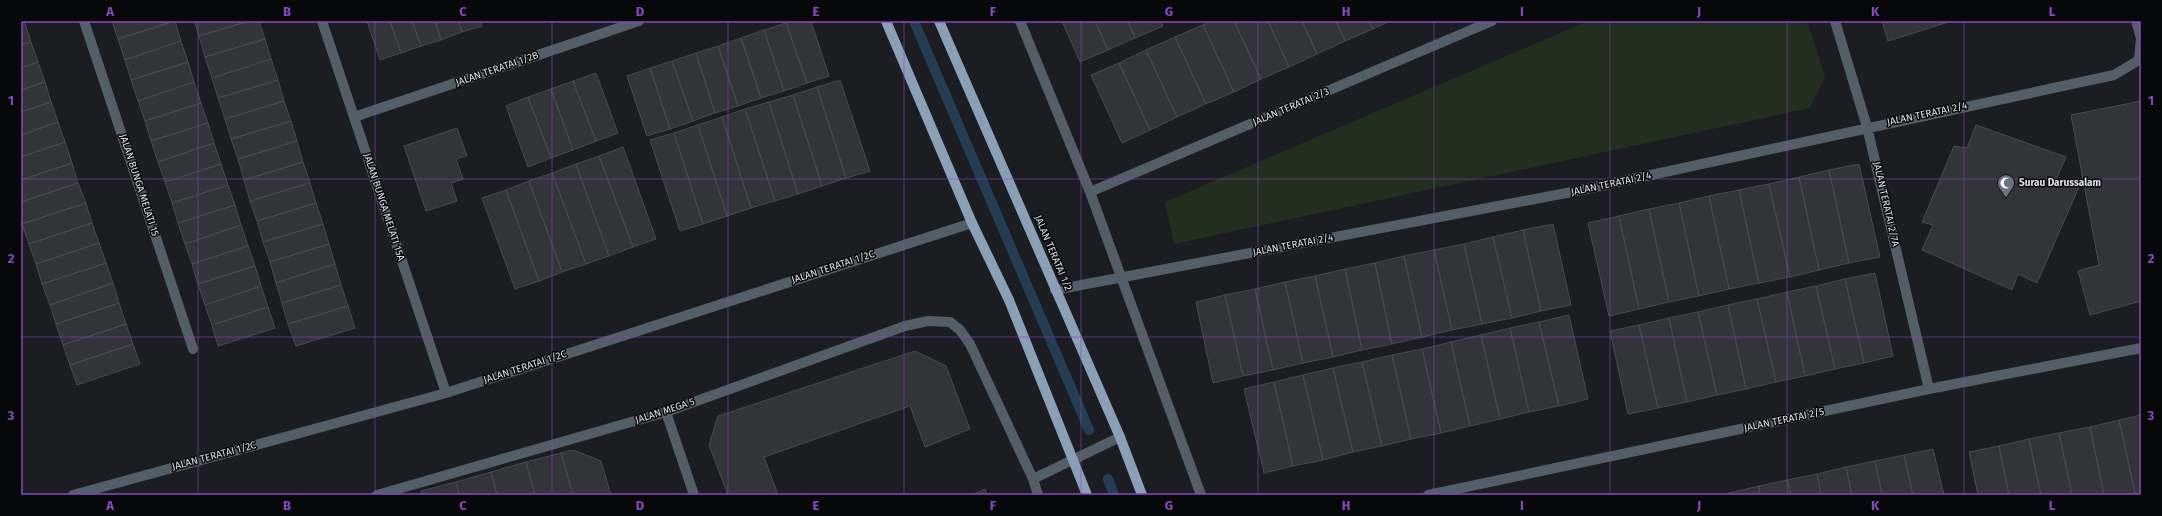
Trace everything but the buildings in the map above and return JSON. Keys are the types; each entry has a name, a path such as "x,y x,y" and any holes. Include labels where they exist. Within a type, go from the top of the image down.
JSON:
{"main road":[{"path":"886,21 972,223 1009,300 1074,459 1087,495"},
{"name":"JALAN TERATAI 1/2","path":"939,21 1120,437 1142,495"}],"street":[{"name":"JALAN BUNGA MELATI 15","path":"84,21 193,348"},
{"name":"JALAN BUNGA MELATI 15A","path":"322,21 446,393"},
{"name":"JALAN TERATAI 1/2B","path":"354,117 639,21"},
{"path":"1020,21 1090,192 1201,495"},
{"name":"JALAN TERATAI 2/3","path":"1090,192 1492,21"},
{"name":"JALAN TERATAI 2/7A","path":"1835,21 1868,127 1929,389"},
{"path":"2136,21 2141,38"},
{"name":"JALAN TERATAI 2/4","path":"1055,290 1577,191 2114,75 2139,60 2141,38"},
{"name":"JALAN TERATAI 1/2C","path":"73,495 446,393 972,223"},
{"name":"JALAN MEGA 5","path":"377,495 666,412 905,326 928,321 950,322 960,330 970,344 1033,479"},
{"name":"JALAN TERATAI 2/5","path":"1428,495 1929,389 2141,348"},
{"path":"666,412 694,495"},
{"path":"1038,495 1033,479 1120,437"}],"green space":[{"path":"1588,21 1807,21 1825,77 1810,108 1174,244 1165,202"}],"waterway":[{"path":"914,21 1089,430"},
{"path":"1108,479 1114,495"}],"place":[{"name":"Surau Darussalam","path":"2006,198"}]}
